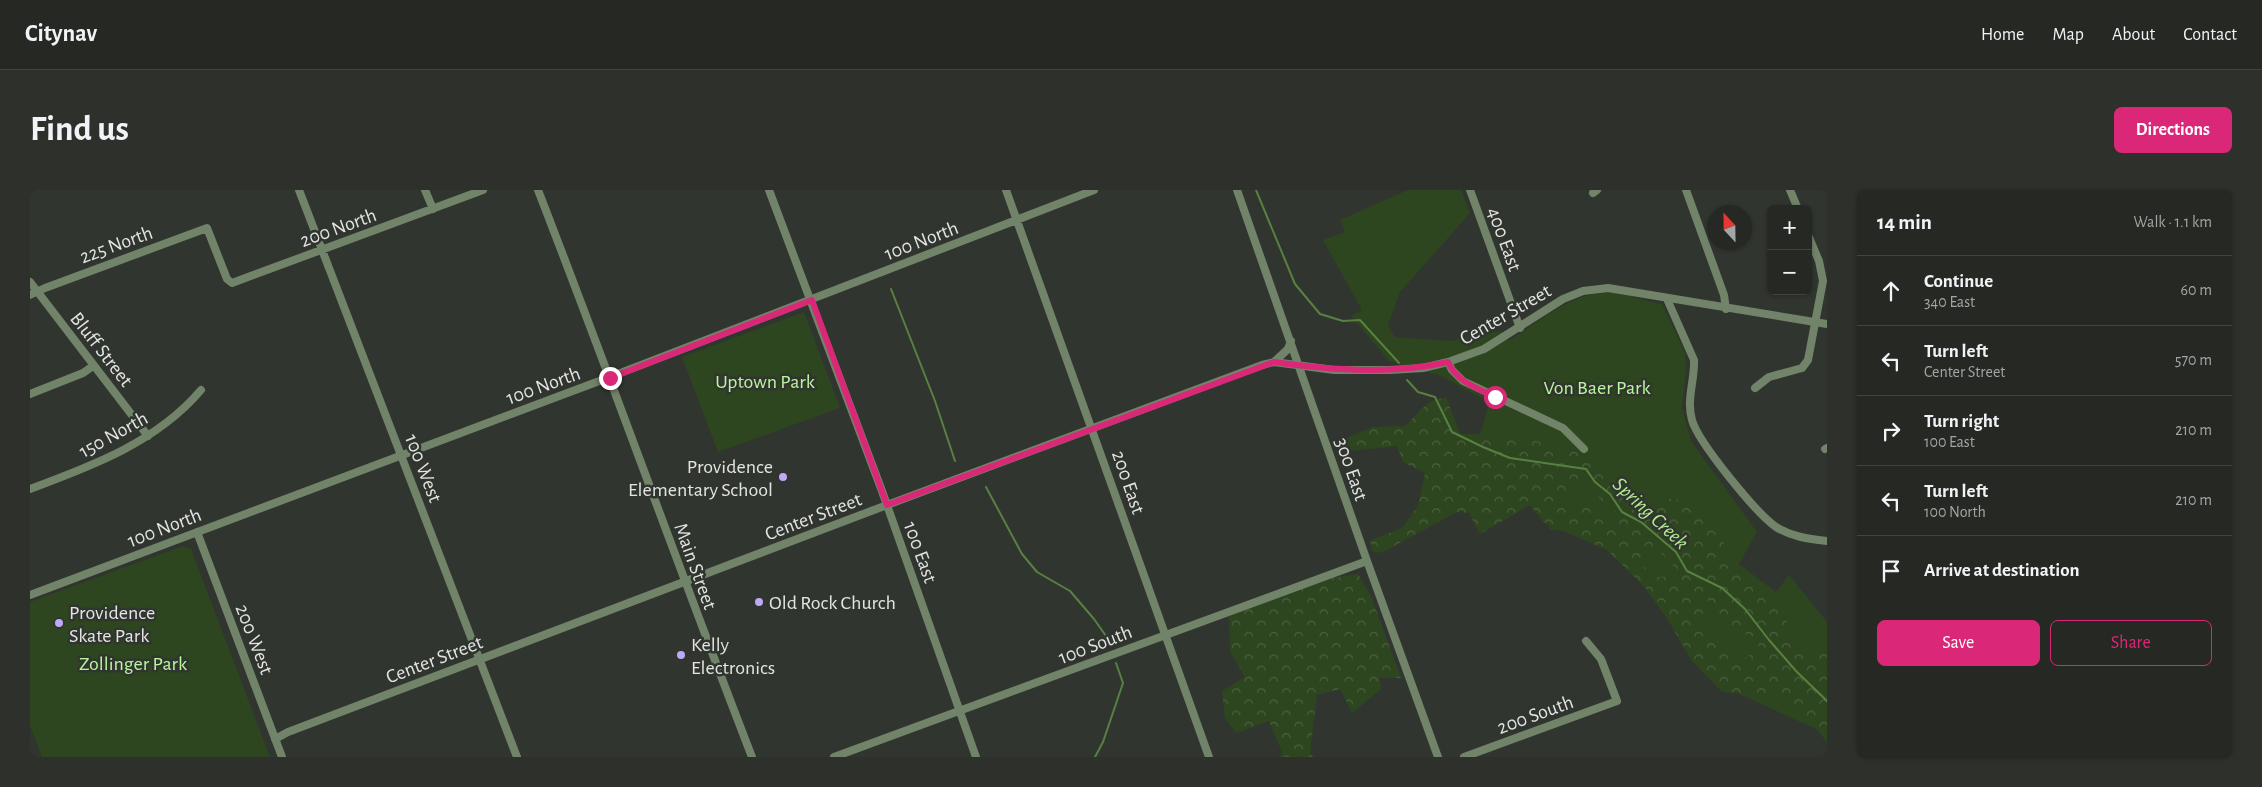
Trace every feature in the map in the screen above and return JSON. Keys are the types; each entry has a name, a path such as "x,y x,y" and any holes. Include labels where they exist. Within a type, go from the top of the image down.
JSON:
{"street":[{"name":"100 West","path":"299,190 517,757"},
{"path":"425,190 433,209"},
{"name":"200 North","path":"207,228 228,279 232,284 483,190"},
{"name":"Main Street","path":"538,190 610,378 684,582 752,757"},
{"name":"100 East","path":"769,190 812,300 887,505 976,757"},
{"name":"200 East","path":"1006,190 1093,428 1208,757"},
{"name":"100 North","path":"30,595 610,378 1094,190"},
{"name":"300 East","path":"1237,190 1438,757"},
{"name":"400 East","path":"1470,190 1520,328"},
{"path":"1686,190 1724,294 1726,309"},
{"path":"1790,190 1796,205"},
{"name":"225 North","path":"33,293 207,228"},
{"path":"1755,388 1769,377 1802,368 1808,360 1823,281 1819,261 1812,244"},
{"name":"Bluff Street","path":"30,282 33,293 148,436"},
{"name":"Center Street","path":"276,739 288,732 480,658 1274,362 1334,370 1423,368 1448,362 1484,349 1520,328 1563,299 1584,291 1608,288 1726,309 1827,324"},
{"path":"1667,299 1694,360 1695,369 1689,395 1690,410 1698,435 1750,503 1766,518 1777,527 1803,539 1827,542"},
{"path":"1274,362 1288,349 1291,341"},
{"path":"1448,362 1452,370 1463,381 1562,428 1584,449"},
{"path":"30,394 83,373 93,366"},
{"name":"150 North","path":"30,489 92,466 148,436 188,405 201,390"},
{"name":"200 West","path":"197,532 282,757"},
{"name":"100 South","path":"834,757 1367,561"},
{"name":"200 South","path":"1464,757 1617,701 1601,659 1586,641"}],"green space":[{"name":"Von Baer Park","path":"1408,190 1461,190 1470,213 1400,292 1388,325 1395,337 1451,341 1501,331 1509,341 1546,316 1573,301 1601,293 1616,293 1661,304 1685,353 1686,371 1682,407 1691,441 1757,532 1739,564 1776,592 1789,575 1827,622 1827,734 1713,682 1605,533 1550,530 1541,495 1480,436 1489,402 1441,376 1389,361 1351,316 1362,310 1323,240 1345,232 1340,220"},
{"name":"Uptown Park","path":"804,312 840,408 718,452 682,357"},
{"path":"1446,397 1460,434 1495,434 1554,444 1599,458 1629,492 1650,503 1661,497 1683,501 1710,518 1738,568 1779,603 1794,639 1811,659 1827,646 1827,742 1797,705 1768,694 1722,692 1691,660 1655,597 1607,550 1543,522 1530,505 1480,534 1469,513 1457,512 1381,553 1372,551 1370,541 1402,528 1418,506 1425,473 1403,462 1397,446 1341,452 1342,440 1372,427 1405,426 1429,402","holes":["1588,479 1600,499 1608,504 1615,505 1615,517 1608,517 1590,505 1580,503 1568,504 1563,499 1575,496 1574,483","1657,550 1673,563 1672,576 1658,577 1641,564","1692,596 1709,601 1716,620 1759,641 1758,649 1741,661 1725,654 1715,635 1705,623 1702,609"]},
{"name":"Zollinger Park","path":"183,546 191,549 270,757 42,757 30,725 30,602"},
{"path":"1358,574 1371,596 1401,678 1380,678 1381,689 1352,713 1340,689 1317,695 1310,753 1313,757 1280,757 1282,752 1269,721 1236,733 1225,718 1222,691 1245,677 1230,651 1229,615 1325,579"}],"waterway":[{"name":"Spring Creek","path":"1256,190 1295,284 1320,314 1343,321 1360,320 1399,363"},
{"path":"891,289 935,401 955,461"},
{"name":"Spring Creek","path":"1407,380 1418,392 1435,397 1452,432 1510,458 1586,469 1595,482 1610,494 1622,512 1641,522 1676,552 1687,571 1722,588 1745,609 1796,671 1827,701"},
{"path":"986,487 1022,554 1037,572 1070,591 1094,619 1113,646"},
{"path":"1095,757 1103,742 1123,683 1116,663"}],"place":[{"name":"Providence Elementary School","path":"783,477"},
{"name":"Old Rock Church","path":"759,602"},
{"name":"Providence Skate Park","path":"59,623"},
{"name":"Kelly Electronics","path":"681,655"}],"route":[{"path":"610,378 812,300 887,505 1274,362 1334,370 1390,370 1423,368 1448,362 1452,370 1463,381 1495,397"}]}
